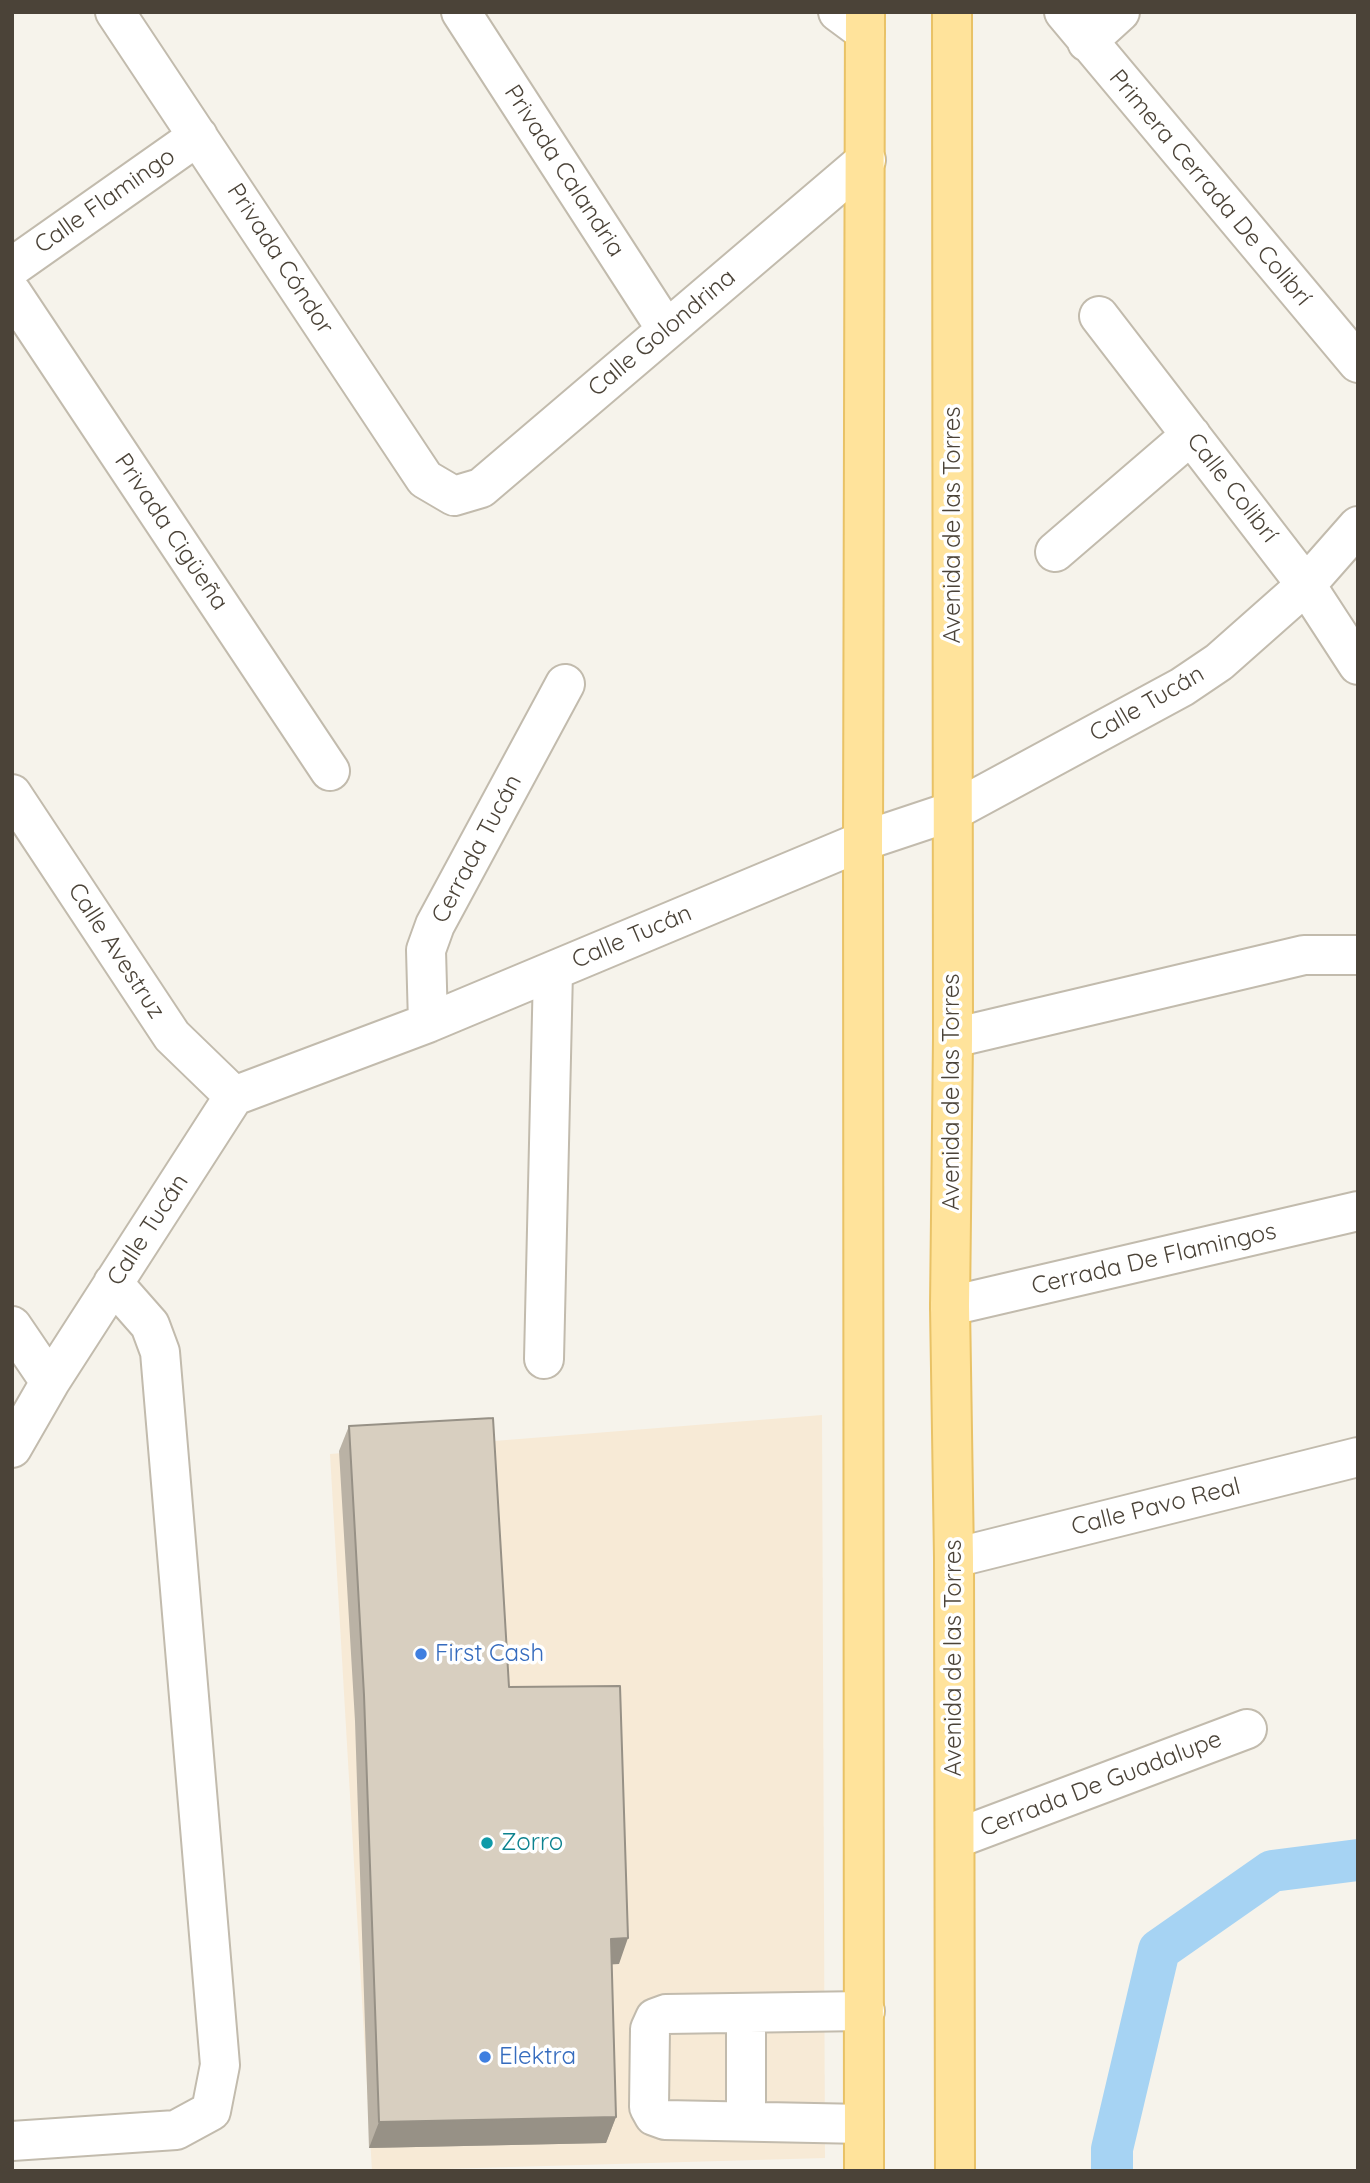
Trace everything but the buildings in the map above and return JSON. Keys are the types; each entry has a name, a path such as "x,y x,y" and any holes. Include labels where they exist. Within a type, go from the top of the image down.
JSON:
{"main road":[{"name":"Avenida de las Torres","path":"952,12 953,1038 950,1306 954,1558 955,2171"},
{"path":"856,19 866,160 863,841 864,2171"}],"street":[{"name":"Privada Cóndor","path":"116,12 425,479 454,496"},
{"name":"Privada Calandria","path":"461,12 666,329"},
{"name":"Primera Cerrada De Colibrí","path":"1064,12 1087,43 1358,363"},
{"path":"1087,43 1120,12"},
{"name":"Calle Flamingo","path":"12,267 198,136"},
{"name":"Calle Golondrina","path":"454,496 481,488 866,160"},
{"name":"Privada Cigüeña","path":"12,293 330,771"},
{"name":"Calle Colibrí","path":"1099,316 1307,585 1358,665"},
{"path":"1055,552 1191,435"},
{"name":"Calle Tucán","path":"12,1448 50,1382 234,1096 428,1023 863,841 953,811 1182,687 1219,662 1307,585 1358,526"},
{"name":"Cerrada Tucán","path":"428,1023 426,950 435,925 565,684"},
{"name":"Calle Avestruz","path":"12,794 172,1036 234,1096"},
{"path":"953,1038 1304,955 1358,955"},
{"path":"544,1359 552,971"},
{"name":"Cerrada De Flamingos","path":"950,1306 1358,1211"},
{"path":"12,2141 176,2130 211,2111 220,2065 160,1352 150,1325 113,1283"},
{"path":"12,1326 50,1382"},
{"name":"Calle Pavo Real","path":"954,1558 1358,1457"},
{"name":"Cerrada De Guadalupe","path":"955,1839 1247,1729"},
{"path":"864,2011 666,2014 655,2018 650,2029 649,2107 654,2116 665,2120 864,2124"},
{"path":"746,2012 746,2121"}],"shaded area":[{"path":"822,1415 825,2158 372,2171 330,1454"}],"waterway":[{"path":"1112,2171 1112,2149 1159,1950 1272,1871 1358,1860"}],"place":[{"name":"First Cash","path":"421,1654"},
{"name":"Zorro","path":"487,1843"},
{"name":"Elektra","path":"485,2057"}]}
